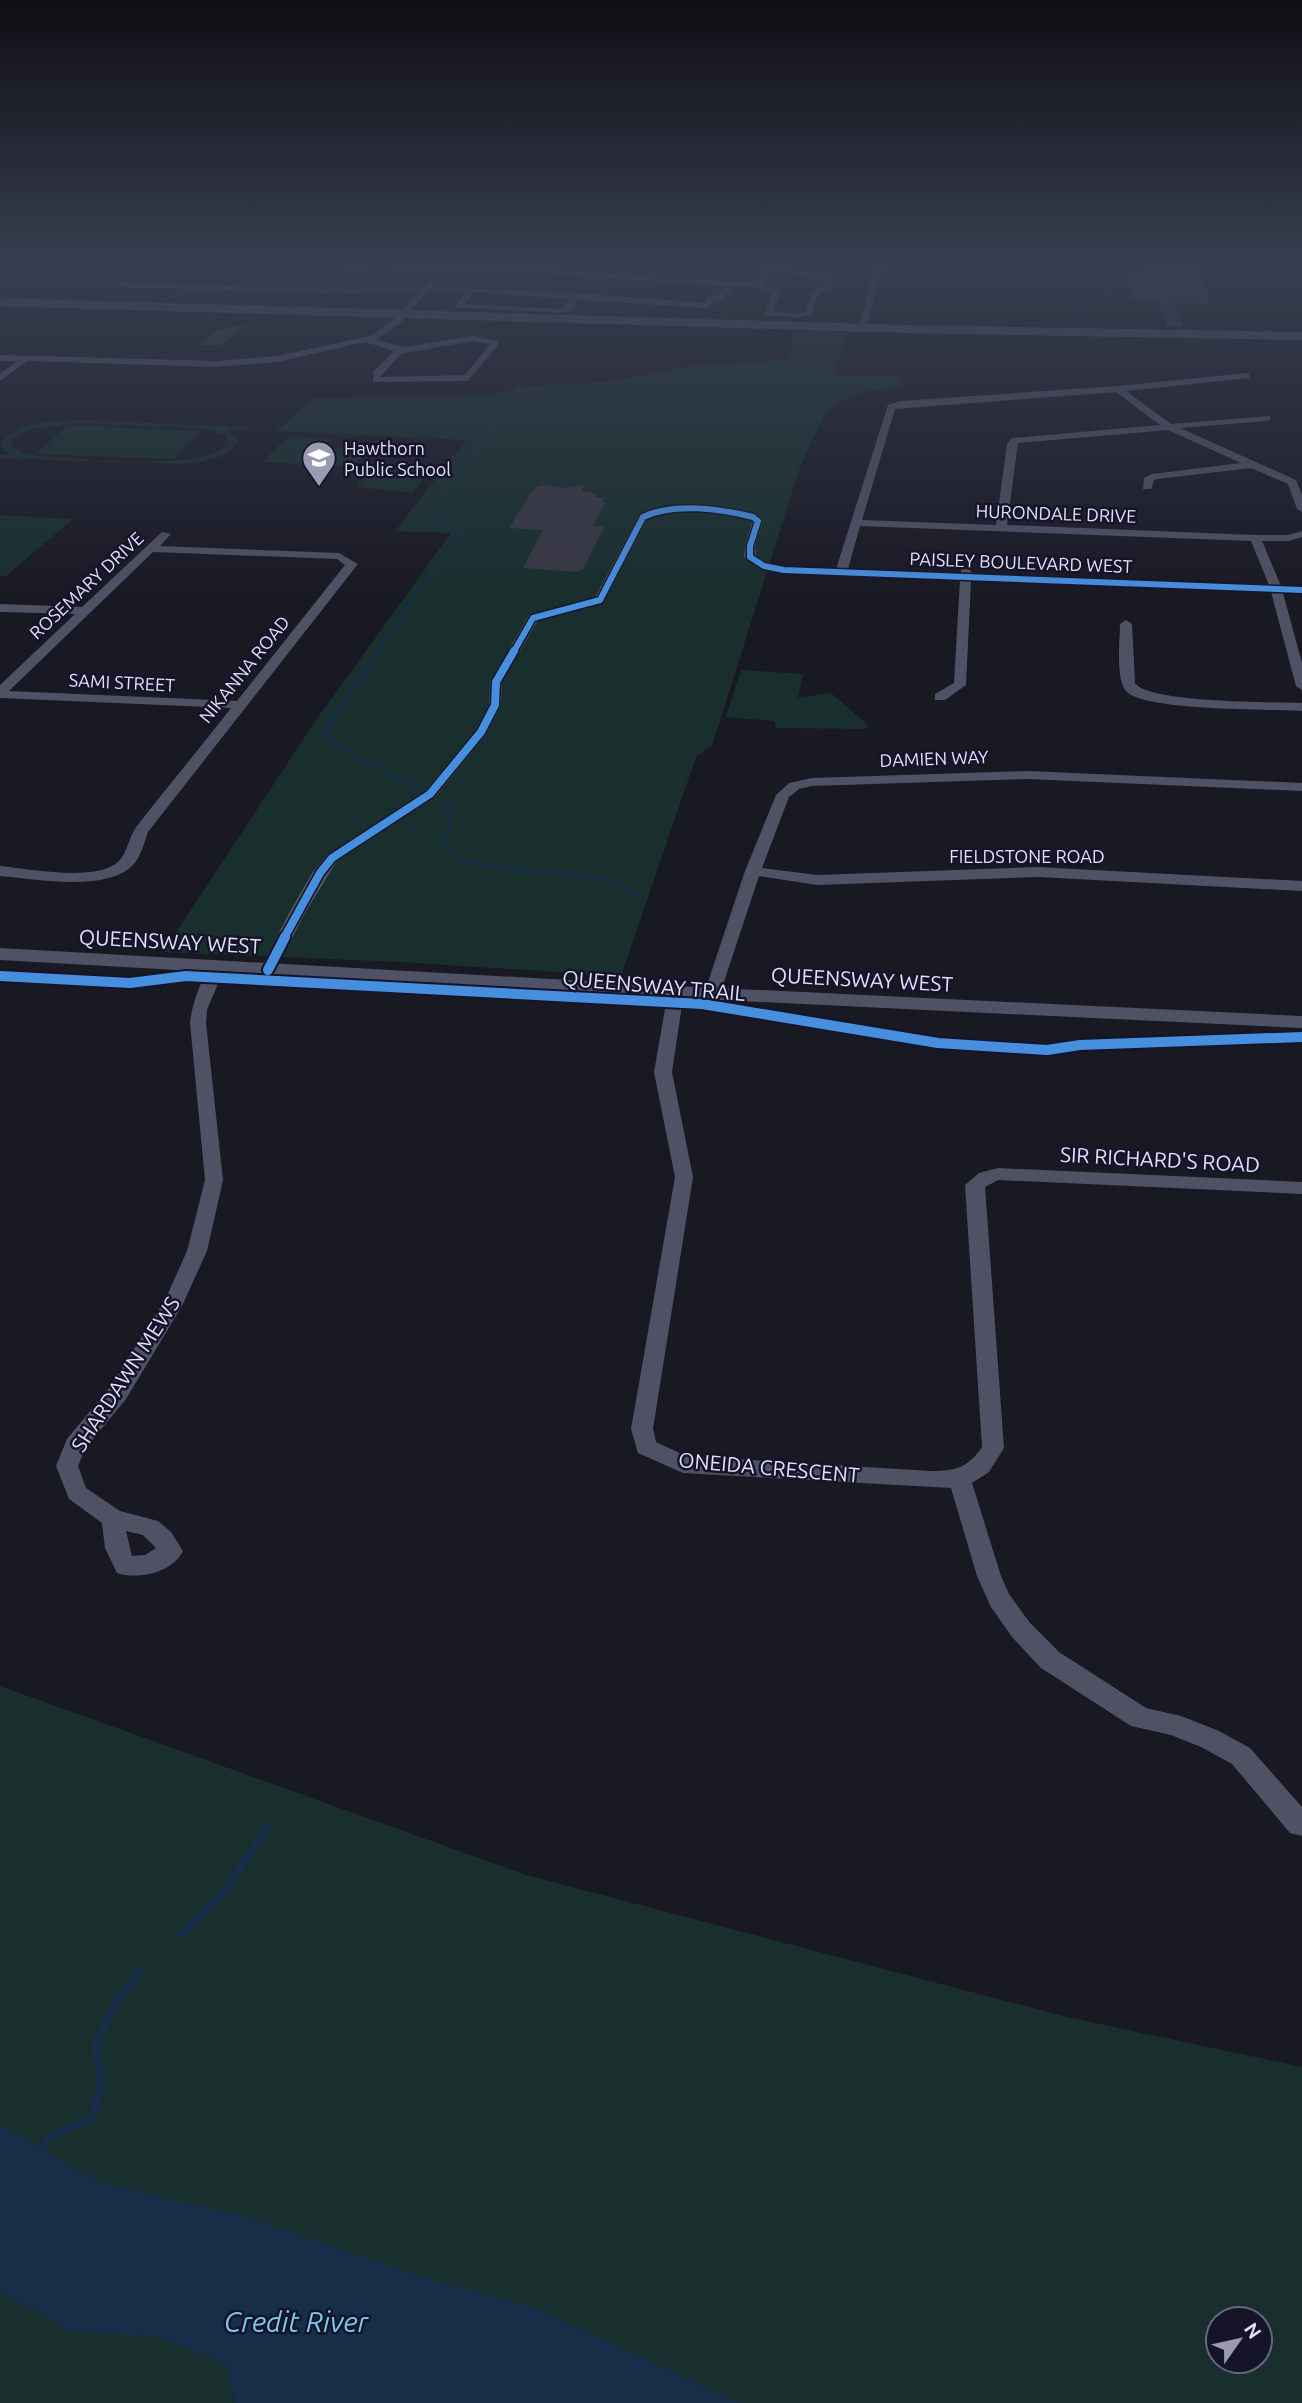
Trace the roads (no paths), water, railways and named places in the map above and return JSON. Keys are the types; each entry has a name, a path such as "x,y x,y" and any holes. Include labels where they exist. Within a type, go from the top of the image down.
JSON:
{"street":[{"path":"378,372 376,380 468,378 473,372"},
{"path":"842,569 891,407 900,404 1118,389 1245,376"},
{"path":"1118,389 1168,426 1292,482 1302,509"},
{"path":"1001,528 1012,444 1015,440 1267,418"},
{"path":"1147,487 1149,478 1156,476 1256,464"},
{"name":"PAISLEY BOULEVARD WEST","path":"268,970 297,913 325,867 343,849 417,803 439,784 481,732 495,705 495,684 531,620 542,614 600,600 645,514 669,510 749,516 758,521 750,550 752,559 770,568 1275,585 1302,583"},
{"name":"HURONDALE DRIVE","path":"856,523 1255,538 1289,538 1302,534"},
{"name":"ROSEMARY DRIVE","path":"0,693 82,611 166,534"},
{"path":"1255,538 1275,585 1300,667 1302,686"},
{"name":"NIKANNA ROAD","path":"0,871 92,876 118,870 128,863 141,831 352,564 339,556 148,549"},
{"path":"940,697 960,685 966,574"},
{"name":"PAISLEY BOULEVARD WEST","path":"1275,585 1302,590"},
{"path":"0,608 82,611"},
{"path":"1126,624 1127,682 1132,692 1138,695 1166,701 1302,707"},
{"name":"SAMI STREET","path":"0,693 242,705"},
{"name":"DAMIEN WAY","path":"712,994 753,871 783,795 794,786 812,782 1028,775 1302,788"},
{"name":"FIELDSTONE ROAD","path":"753,871 817,880 1038,872 1302,886"},
{"name":"QUEENSWAY WEST","path":"0,954 712,994 1302,1022"},
{"name":"SHARDAWN MEWS","path":"113,1518 77,1493 67,1466 75,1445 118,1393 175,1301 197,1251 214,1180 198,1023 199,1010 217,967"},
{"name":"ONEIDA CRESCENT","path":"676,992 663,1072 684,1177 642,1429 646,1447 683,1464 960,1480"},
{"name":"SIR RICHARD'S ROAD","path":"960,1480 972,1474 985,1462 993,1448 975,1185 986,1177 998,1174 1302,1188"},
{"path":"960,1480 989,1576 1000,1600 1021,1630 1050,1660 1140,1718 1172,1724 1210,1739 1241,1756 1300,1824"}],"water":[{"name":"Credit River","path":"0,2124 99,2182 254,2219 421,2277 531,2306 740,2403 236,2403 225,2363 156,2336 71,2332 0,2291"}],"waterway":[{"path":"494,425 506,408 505,402 518,391 519,386"},
{"path":"377,653 450,544 464,535 436,516 437,506 445,489 476,455 490,430"},
{"path":"378,651 323,733 354,756 421,788"},
{"path":"444,801 452,817 442,846 462,859 483,866 604,878 615,881 639,897"},
{"path":"181,1934 224,1892 267,1829"},
{"path":"38,2154 50,2136 91,2119 102,2086 96,2045 114,2005 142,1969"}],"place":[{"name":"Hawthorn Public School","path":"319,488"}]}
